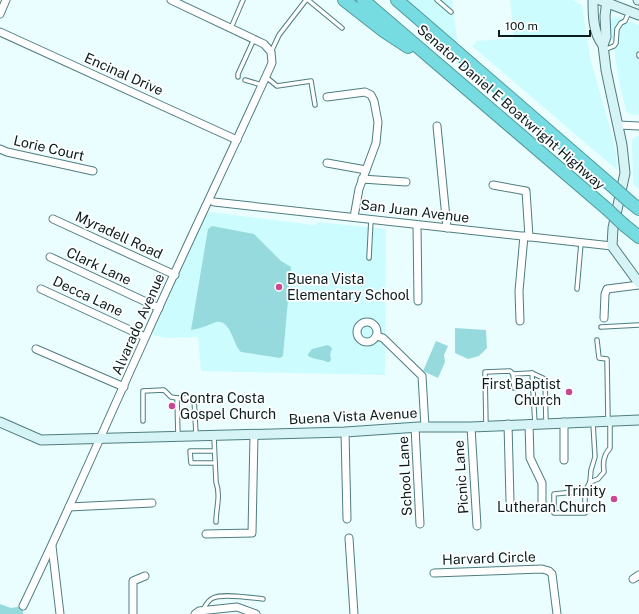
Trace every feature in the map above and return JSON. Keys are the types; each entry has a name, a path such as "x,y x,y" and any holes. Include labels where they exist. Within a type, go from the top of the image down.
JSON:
{"highway":[{"path":"344,0 385,32 450,74"},
{"name":"Senator Daniel E Boatwright Highway","path":"363,0 639,237"},
{"name":"Senator Daniel E Boatwright Highway","path":"397,0 635,206"},
{"path":"401,0 410,12"}],"street":[{"path":"171,0 264,44 271,52"},
{"path":"593,0 593,16 597,39 603,48"},
{"path":"604,318 606,294 608,289 639,284 612,246 613,228 626,173 603,48 606,37 605,1 639,16"},
{"path":"0,14 4,2"},
{"name":"Encinal Drive","path":"0,32 237,140"},
{"name":"Alvarado Avenue","path":"23,606 52,546 68,507 124,387 145,337 266,77 272,63 271,52"},
{"path":"327,97 365,92 371,95 374,101 378,122 376,143 359,189 354,217"},
{"path":"618,125 639,126"},
{"path":"437,126 447,228"},
{"name":"Lorie Court","path":"0,149 7,152 93,171"},
{"path":"327,163 366,170"},
{"path":"362,179 406,182"},
{"path":"493,185 526,191 527,237 520,291 520,322"},
{"name":"San Juan Avenue","path":"214,202 612,246"},
{"name":"Myradell Road","path":"53,219 175,275"},
{"path":"417,225 418,301"},
{"name":"Clark Lane","path":"50,258 159,308"},
{"name":"Decca Lane","path":"41,289 145,337"},
{"path":"377,336 383,338 422,376 425,427"},
{"path":"36,349 124,387"},
{"name":"Buena Vista Avenue","path":"0,422 41,440 345,432 415,427 486,426 639,420"},
{"path":"564,422 564,460"},
{"path":"508,424 510,501"},
{"path":"532,424 530,458 542,483 542,508"},
{"name":"Picnic Lane","path":"471,426 477,526"},
{"name":"School Lane","path":"415,427 420,524"},
{"path":"345,432 347,520"},
{"path":"206,534 252,534 254,435"},
{"path":"68,507 152,503"},
{"path":"349,538 354,614"},
{"path":"52,546 60,614"},
{"name":"Harvard Circle","path":"434,573 542,569 549,571 552,574 557,614"},
{"path":"133,614 133,580 145,576"},
{"path":"195,614 199,611 237,607 256,614"}],"lane":[{"path":"231,28 244,0"},
{"path":"271,52 279,35 307,0 342,28"},
{"path":"437,0 451,12"},
{"path":"603,48 614,46 616,43 617,29 621,23 625,21 630,12"},
{"path":"238,77 254,39"},
{"path":"266,77 277,86 311,81 315,105"},
{"path":"245,80 262,85"},
{"path":"369,258 371,219"},
{"path":"577,288 581,242"},
{"path":"601,327 639,325"},
{"path":"590,482 598,479 604,472 603,461 610,448 607,360 599,358 597,340"},
{"path":"486,426 485,372 510,371 513,374 532,374 545,379 546,423"},
{"path":"513,374 514,388"},
{"path":"532,374 532,424"},
{"path":"143,421 143,391 164,390 171,397 194,398 196,436"},
{"path":"176,398 178,437"},
{"path":"585,491 582,493 554,494 554,513 585,513 585,491 590,482 591,470 595,457 593,422"},
{"path":"214,436 218,501 216,522"},
{"path":"214,451 190,451 190,463 215,463"},
{"path":"595,457 603,461"},
{"path":"202,611 206,603 212,598 229,596 263,599"}],"shaded area":[{"path":"401,0 452,0 459,54"},
{"path":"510,0 572,0 582,5 590,57 613,139 617,170 472,46 477,41 514,38"},
{"path":"614,16 639,25 639,114 635,115 626,111 619,82 610,21"},
{"path":"639,136 639,189 633,184 632,140"},
{"name":"Buena Vista Elementary School","path":"210,212 314,225 318,222 386,229 385,375 201,371 198,337 166,338 152,335 205,215"},
{"path":"212,226 254,234 281,261 291,267 283,356 280,358 241,352 238,349 228,328 221,322 216,322 191,330 208,229"},
{"path":"455,328 486,330 487,348 479,356 468,359 455,353"},
{"path":"436,341 448,346 444,355 445,362 438,378 423,371"},
{"path":"328,345 332,348 330,362 308,356 312,349"},
{"path":"0,604 11,608 23,606 23,614 0,614"}],"place":[{"name":"Buena Vista Elementary School","path":"279,287"},
{"name":"First Baptist Church","path":"569,392"},
{"name":"Contra Costa Gospel Church","path":"172,406"},
{"name":"Trinity Lutheran Church","path":"614,499"}]}
